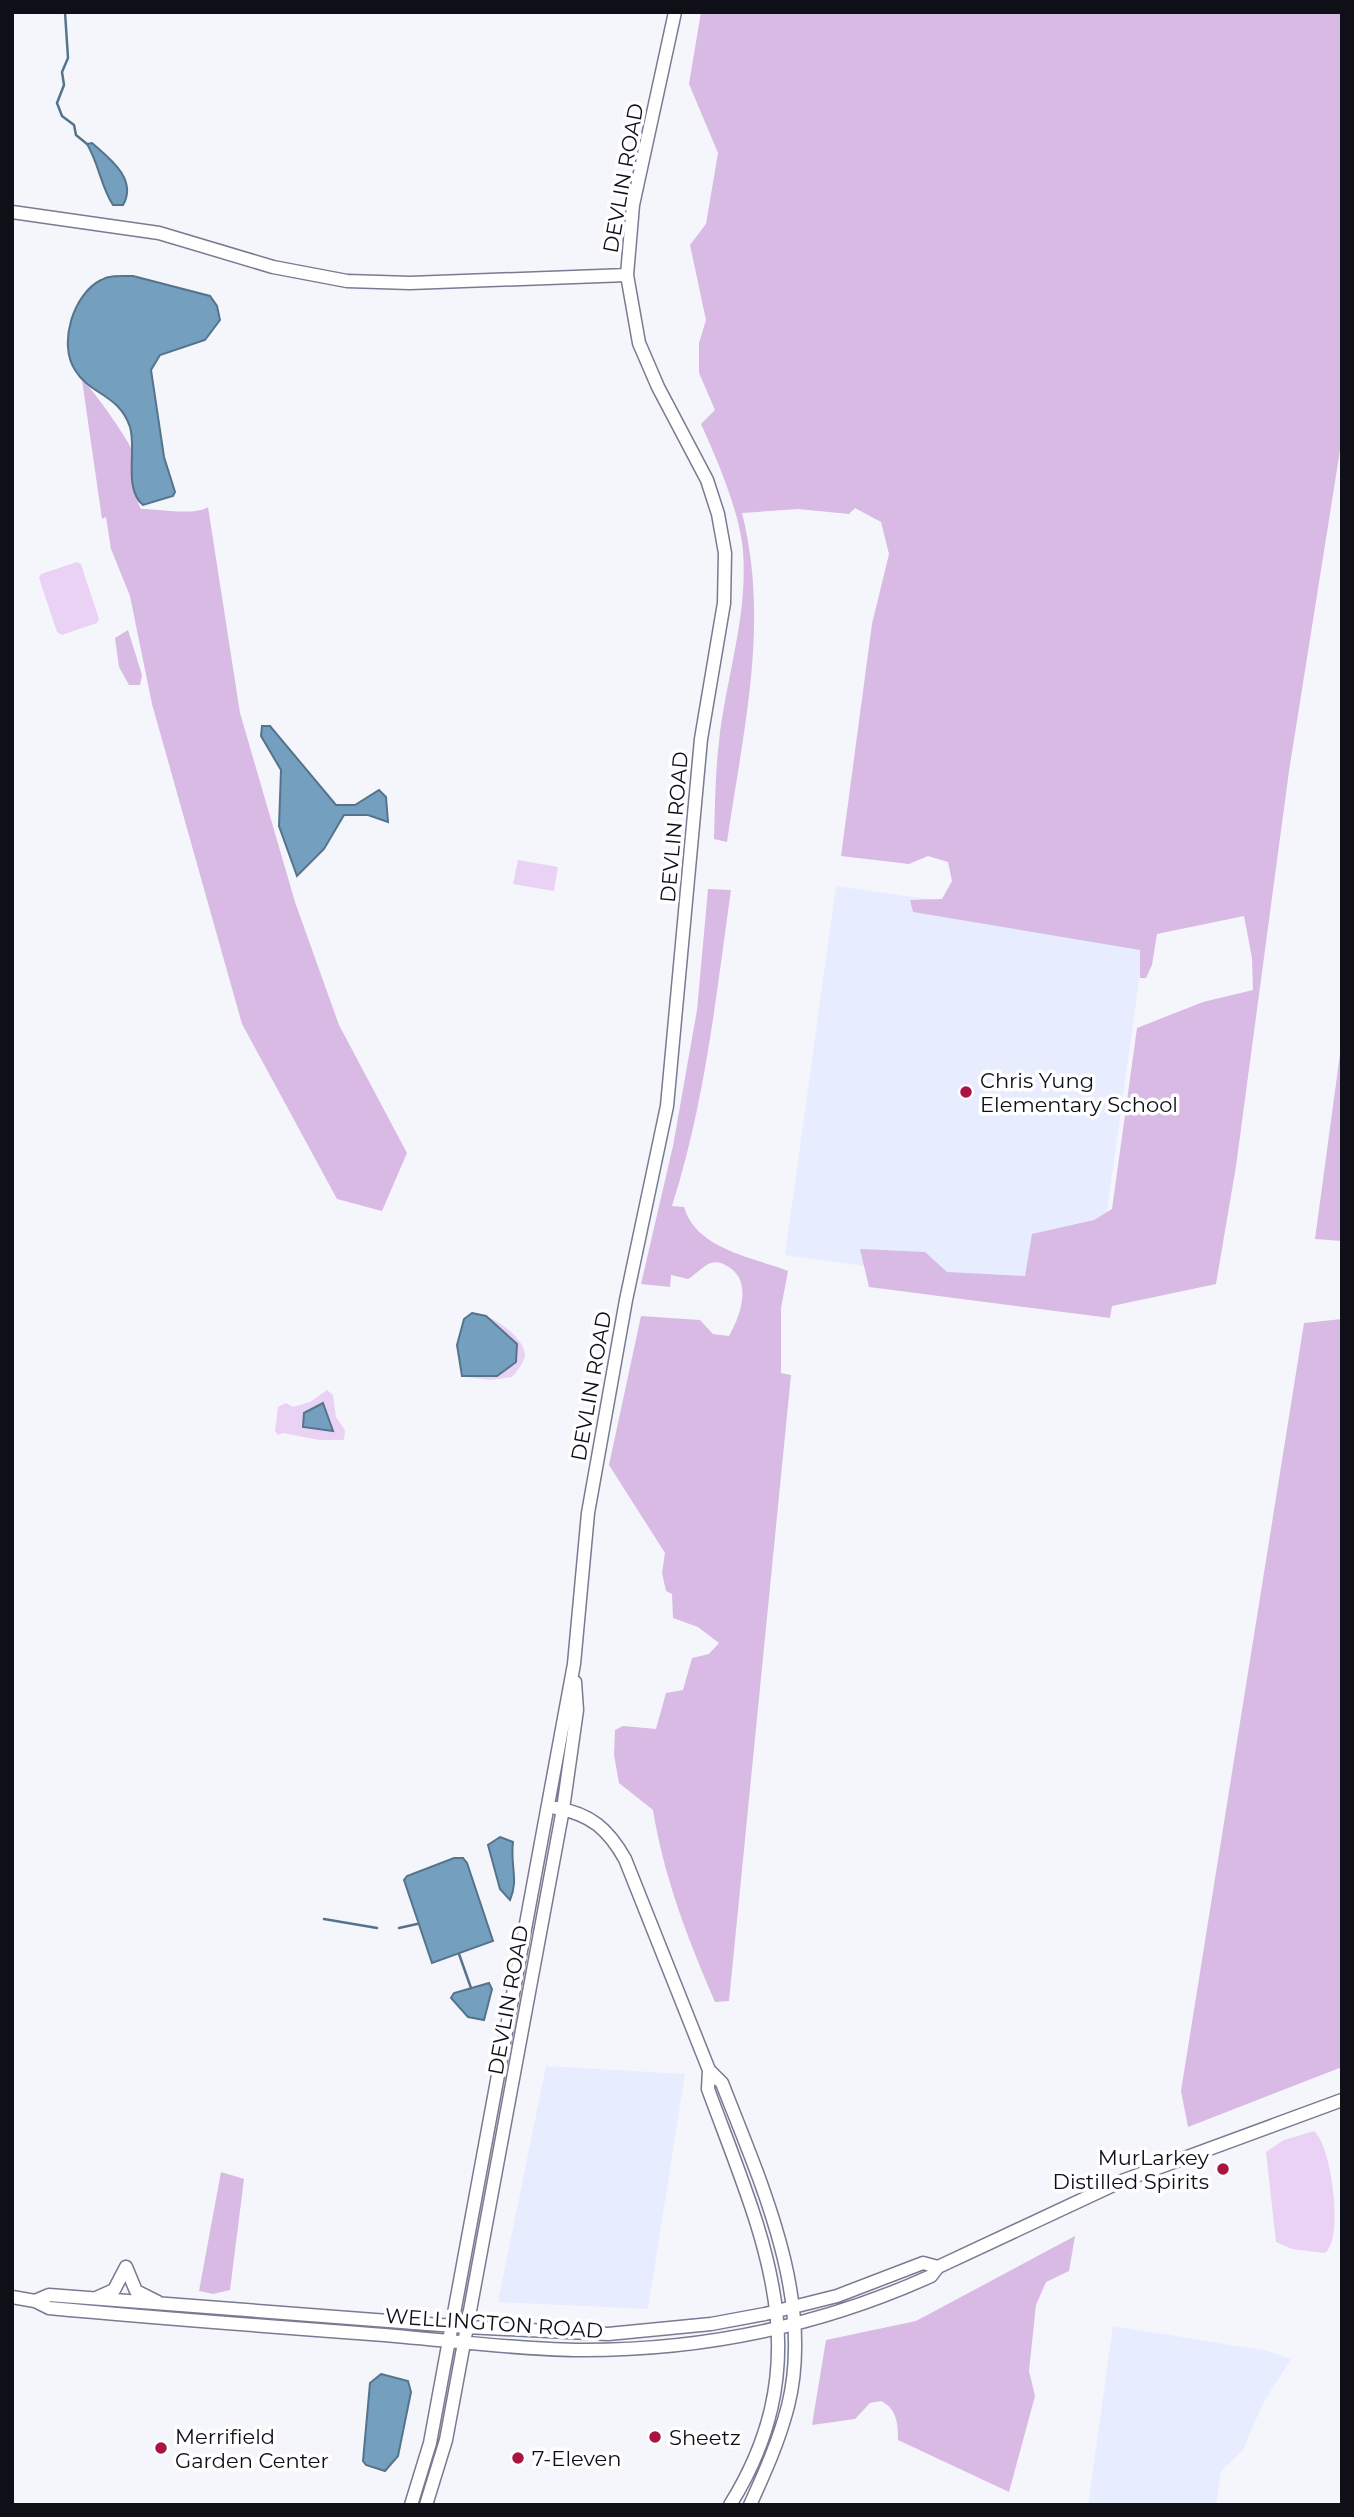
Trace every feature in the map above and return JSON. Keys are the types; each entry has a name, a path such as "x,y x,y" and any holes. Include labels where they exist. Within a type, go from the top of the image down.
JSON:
{"main road":[{"name":"DEVLIN ROAD","path":"411,2505 430,2443 548,1806 573,1664 588,1513 627,1292 671,1083 701,739 722,622 726,576 723,537 712,493 644,356 633,322 627,275 633,205 676,12"},
{"path":"12,212 159,233 273,267 347,281 410,283 627,275"},
{"name":"DEVLIN ROAD","path":"426,2505 443,2456 563,1809 577,1710 573,1664"},
{"path":"548,1806 586,1815 597,1822 614,1839 625,1859 709,2070 722,2083 774,2228 793,2307 788,2403 772,2457 750,2505"},
{"path":"709,2070 708,2089 771,2265 778,2330 777,2371 764,2431 754,2461 730,2505"},
{"name":"WELLINGTON ROAD","path":"12,2297 35,2301 49,2308 449,2340 610,2350 690,2344 778,2330 852,2309 908,2287 931,2276 938,2267 1122,2181 1342,2100"},
{"name":"WELLINGTON ROAD","path":"35,2301 49,2295 467,2328 608,2334 711,2324 777,2311 837,2296 923,2263 938,2267"},
{"path":"90,2299 114,2290 126,2267 136,2291 164,2305"}],"shaded area":[{"path":"701,12 1342,12 1342,438 1289,771 1236,1166 1216,1284 1112,1306 1110,1318 869,1287 860,1249 925,1252 947,1272 1025,1276 1032,1234 1094,1220 1112,1209 1137,1028 1203,1002 1253,990 1252,958 1244,916 1157,934 1152,965 1146,978 1140,978 1140,950 913,912 910,900 942,899 952,881 948,862 928,856 909,864 841,856 872,624 889,554 881,522 855,508 849,514 798,509 742,513 754,596 751,678 727,842 714,839 719,742 739,623 744,575 741,536 733,503 701,424 715,410 699,373 699,343 706,320 690,245 706,224 718,153 689,84"},
{"path":"82,380 109,413 132,450 136,494 141,509 186,512 208,507 240,713 295,902 339,1025 407,1153 382,1211 337,1199 242,1024 152,704 130,596 111,549 106,517 102,519"},
{"path":"77,562 81,564 99,619 97,623 62,635 57,632 39,578 41,574"},
{"path":"128,630 142,675 140,685 129,685 119,667 115,638"},
{"path":"518,860 558,867 554,891 513,884"},
{"name":"Chris Yung Elementary School","path":"836,886 1146,930 1095,1298 785,1255"},
{"path":"708,889 731,890 701,1089 672,1206 684,1207 690,1221 700,1233 727,1250 788,1271 781,1308 781,1373 791,1375 729,2001 715,2002 678,1908 653,1810 619,1783 614,1755 615,1730 623,1726 656,1729 666,1693 683,1690 692,1658 709,1654 719,1643 698,1627 673,1618 672,1594 666,1591 662,1573 665,1553 609,1465 641,1316 700,1320 713,1334 729,1336 742,1298 740,1280 735,1272 717,1262 708,1264 688,1279 671,1275 670,1287 641,1284 673,1146 697,1010"},
{"path":"1342,1039 1342,1241 1315,1239"},
{"path":"486,1316 510,1331 524,1348 524,1360 512,1377 491,1380 465,1377 493,1377 516,1362 516,1344"},
{"path":"1342,1319 1342,2067 1188,2127 1181,2091 1304,1323"},
{"path":"327,1390 333,1395 336,1417 345,1430 344,1440 319,1440 283,1433 278,1435 275,1431 278,1407 286,1403 293,1407 310,1402"},
{"path":"546,2066 685,2074 648,2309 498,2302"},
{"path":"1314,2131 1326,2154 1335,2212 1331,2244 1325,2253 1292,2249 1276,2242 1266,2152 1284,2140"},
{"path":"221,2172 244,2179 230,2290 213,2294 199,2291"},
{"path":"1075,2236 1069,2271 1046,2282 1036,2305 1029,2371 1035,2396 1009,2492 898,2440 896,2417 881,2401 870,2403 855,2419 812,2425 826,2340 916,2321"},
{"path":"1113,2326 1268,2351 1291,2359 1263,2403 1243,2450 1221,2471 1216,2505 1088,2505"}],"water":[{"path":"92,143 113,162 124,178 127,195 123,205 113,205 109,198 87,144"},
{"path":"133,276 210,296 217,306 220,320 205,340 160,355 151,370 164,457 175,492 173,496 143,505 134,489 132,436 125,416 112,401 81,378 70,359 68,347 71,321 83,296 91,287 108,277"},
{"path":"262,726 270,726 336,805 355,805 379,790 386,797 388,822 368,815 344,815 324,849 297,876 279,826 281,770 261,736"},
{"path":"472,1313 486,1316 517,1344 516,1362 497,1376 462,1376 457,1345 464,1319"},
{"path":"323,1403 333,1431 303,1427 304,1413"},
{"path":"500,1837 513,1842 514,1886 510,1900 500,1889 488,1845"},
{"path":"454,1858 463,1858 467,1863 493,1941 432,1963 404,1880 407,1876"},
{"path":"489,1983 492,1989 484,2020 468,2017 451,1998 454,1993"},
{"path":"381,2374 408,2381 411,2392 398,2456 385,2471 366,2465 363,2461 370,2383"}],"waterway":[{"path":"65,12 68,58 62,72 64,85 57,103 62,116 74,125 76,135 87,144"},
{"path":"324,1919 377,1928"},
{"path":"399,1928 417,1924"},
{"path":"459,1954 471,1988"}],"place":[{"name":"Chris Yung Elementary School","path":"966,1092"},
{"name":"MurLarkey Distilled Spirits","path":"1223,2169"},
{"name":"Sheetz","path":"655,2437"},
{"name":"Merrifield Garden Center","path":"161,2448"},
{"name":"7-Eleven","path":"518,2458"}]}
